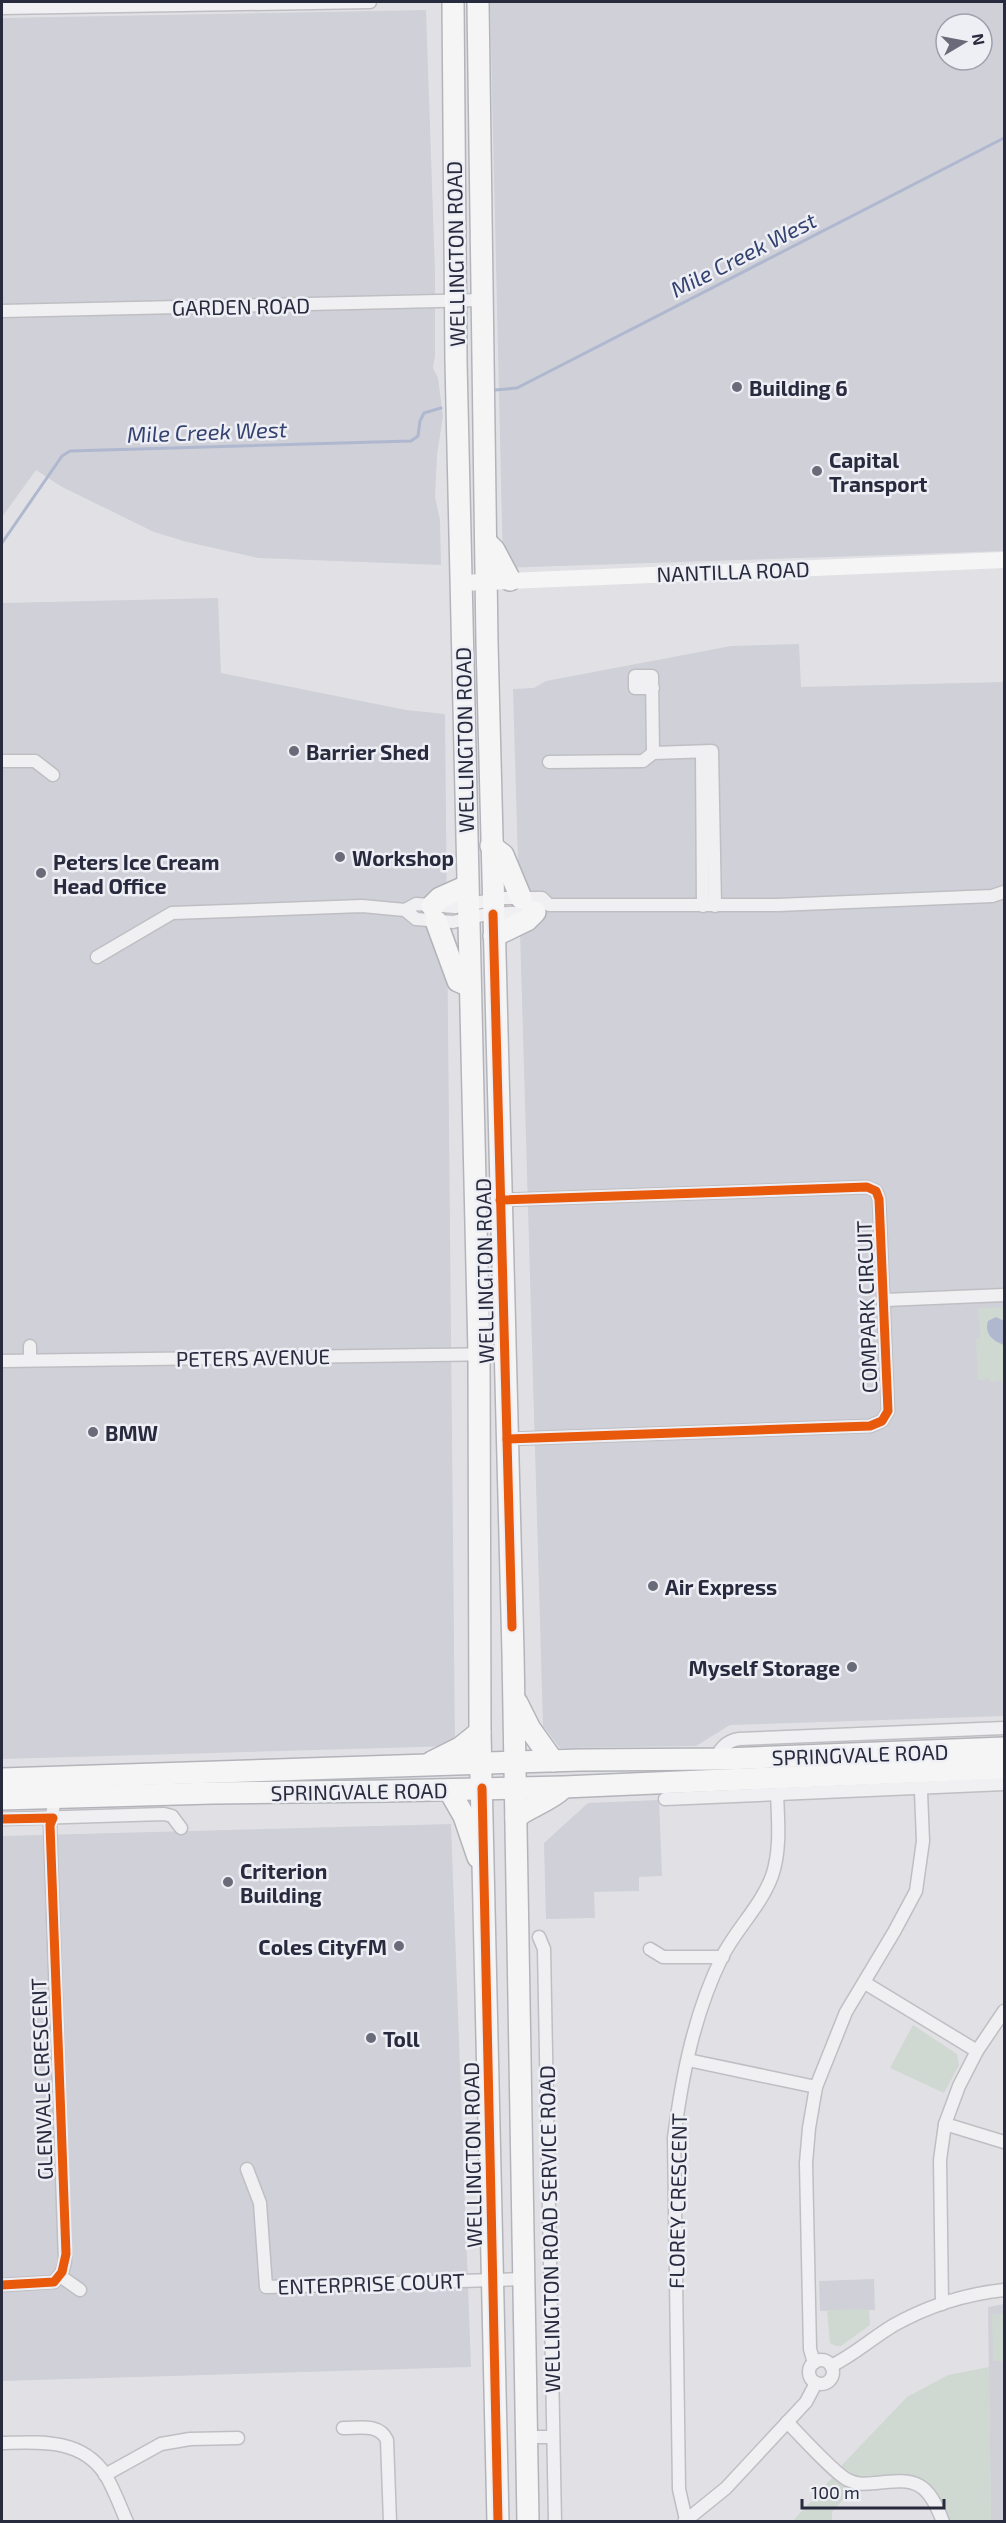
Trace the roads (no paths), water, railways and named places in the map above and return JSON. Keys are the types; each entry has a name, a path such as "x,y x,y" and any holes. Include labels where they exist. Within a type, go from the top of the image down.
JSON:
{"highway":[{"name":"WELLINGTON ROAD","path":"453,2 455,301 479,1354 480,1732 498,2522"},
{"name":"WELLINGTON ROAD","path":"478,2 491,846 514,1697 528,2522"},
{"path":"453,86 479,85"},
{"path":"486,542 514,579 510,591 487,591"},
{"path":"491,846 503,855 535,905 527,920 494,936"},
{"path":"467,904 440,898 434,914 458,981 470,986"},
{"path":"514,1697 530,1729 553,1761"},
{"path":"426,1765 460,1748 480,1732"},
{"name":"SPRINGVALE ROAD","path":"920,1770 1005,1748"},
{"name":"SPRINGVALE ROAD","path":"2,1779 53,1798 426,1765 553,1761 716,1769 1005,1768"},
{"name":"SPRINGVALE ROAD","path":"2,1799 564,1787 673,1793 716,1769"},
{"path":"516,1817 537,1803 554,1796 564,1787"},
{"path":"449,1790 464,1816 484,1871"}],"street":[{"path":"2,8 370,2"},
{"name":"GARDEN ROAD","path":"2,311 481,300"},
{"name":"NANTILLA ROAD","path":"514,579 1005,560"},
{"path":"461,583 487,591"},
{"path":"652,753 653,688"},
{"path":"549,762 643,761 652,753 702,752 709,906"},
{"path":"2,761 35,760 53,775"},
{"path":"97,957 172,912 322,906 379,907 405,910 416,919 467,904 493,907 535,905 778,906 980,897 1005,892"},
{"path":"493,907 535,905"},
{"name":"COMPARK CIRCUIT","path":"500,1200 867,1187 876,1191 879,1199 885,1300 888,1411 882,1421 870,1426 507,1439"},
{"path":"885,1300 1005,1295"},
{"path":"30,1346 30,1360"},
{"name":"PETERS AVENUE","path":"2,1361 504,1354"},
{"path":"716,1769 721,1748 732,1740 739,1739 1005,1728"},
{"path":"673,1793 777,1794 920,1770 1005,1784"},
{"path":"814,2363 824,2361 831,2366 832,2375 829,2381 823,2384 816,2383 809,2374 814,2363 810,2349 806,2163 816,2087 846,2012 865,1983 916,1891 923,1841 920,1770"},
{"name":"FLOREY CRESCENT","path":"685,2521 679,2490 674,2138 679,2095 688,2060 691,2036 723,1957 772,1875 779,1834 777,1794"},
{"name":"SPRINGVALE ROAD","path":"2,1819 53,1798 164,1814 172,1816 181,1828"},
{"name":"GLENVALE CRESCENT","path":"53,1798 50,1826 66,2254 60,2276"},
{"name":"WELLINGTON ROAD SERVICE ROAD","path":"539,1937 544,1949 555,2522"},
{"path":"650,1949 663,1957 723,1957"},
{"path":"865,1983 977,2051"},
{"path":"942,2304 940,2160 945,2124 959,2086 977,2051 1005,2011"},
{"path":"688,2060 816,2087"},
{"path":"945,2124 1005,2142"},
{"name":"ENTERPRISE COURT","path":"247,2169 260,2203 266,2287 524,2279"},
{"path":"2,2285 50,2283 60,2276 80,2290"},
{"path":"831,2366 850,2356 893,2326 942,2304 965,2296 1005,2289"},
{"path":"685,2521 714,2500 806,2402 816,2383"},
{"path":"787,2422 845,2479 864,2484 900,2480 919,2485 935,2500 943,2522"},
{"path":"343,2428 375,2428 384,2433 387,2440 390,2522"},
{"path":"526,2437 553,2437"},
{"path":"105,2475 161,2444 190,2439 237,2438"},
{"path":"2,2443 47,2441 68,2446 93,2460 105,2475 127,2522"}],"water":[{"path":"996,1317 1004,1321 1004,1345 993,1339 987,1330 988,1321"}],"waterway":[{"name":"Mile Creek West","path":"495,390 517,388 1004,138"},
{"name":"Mile Creek West","path":"2,543 62,456 70,451 411,441 418,436 420,421 424,413 441,408"}],"place":[{"name":"Building 6","path":"737,387"},
{"name":"Capital Transport","path":"817,471"},
{"name":"Barrier Shed","path":"294,751"},
{"name":"Workshop","path":"340,857"},
{"name":"Peters Ice Cream Head Office","path":"41,873"},
{"name":"BMW","path":"93,1432"},
{"name":"Air Express","path":"653,1586"},
{"name":"Myself Storage","path":"852,1667"},
{"name":"Criterion Building","path":"228,1882"},
{"name":"Coles CityFM","path":"399,1946"},
{"name":"Toll","path":"371,2038"}]}
